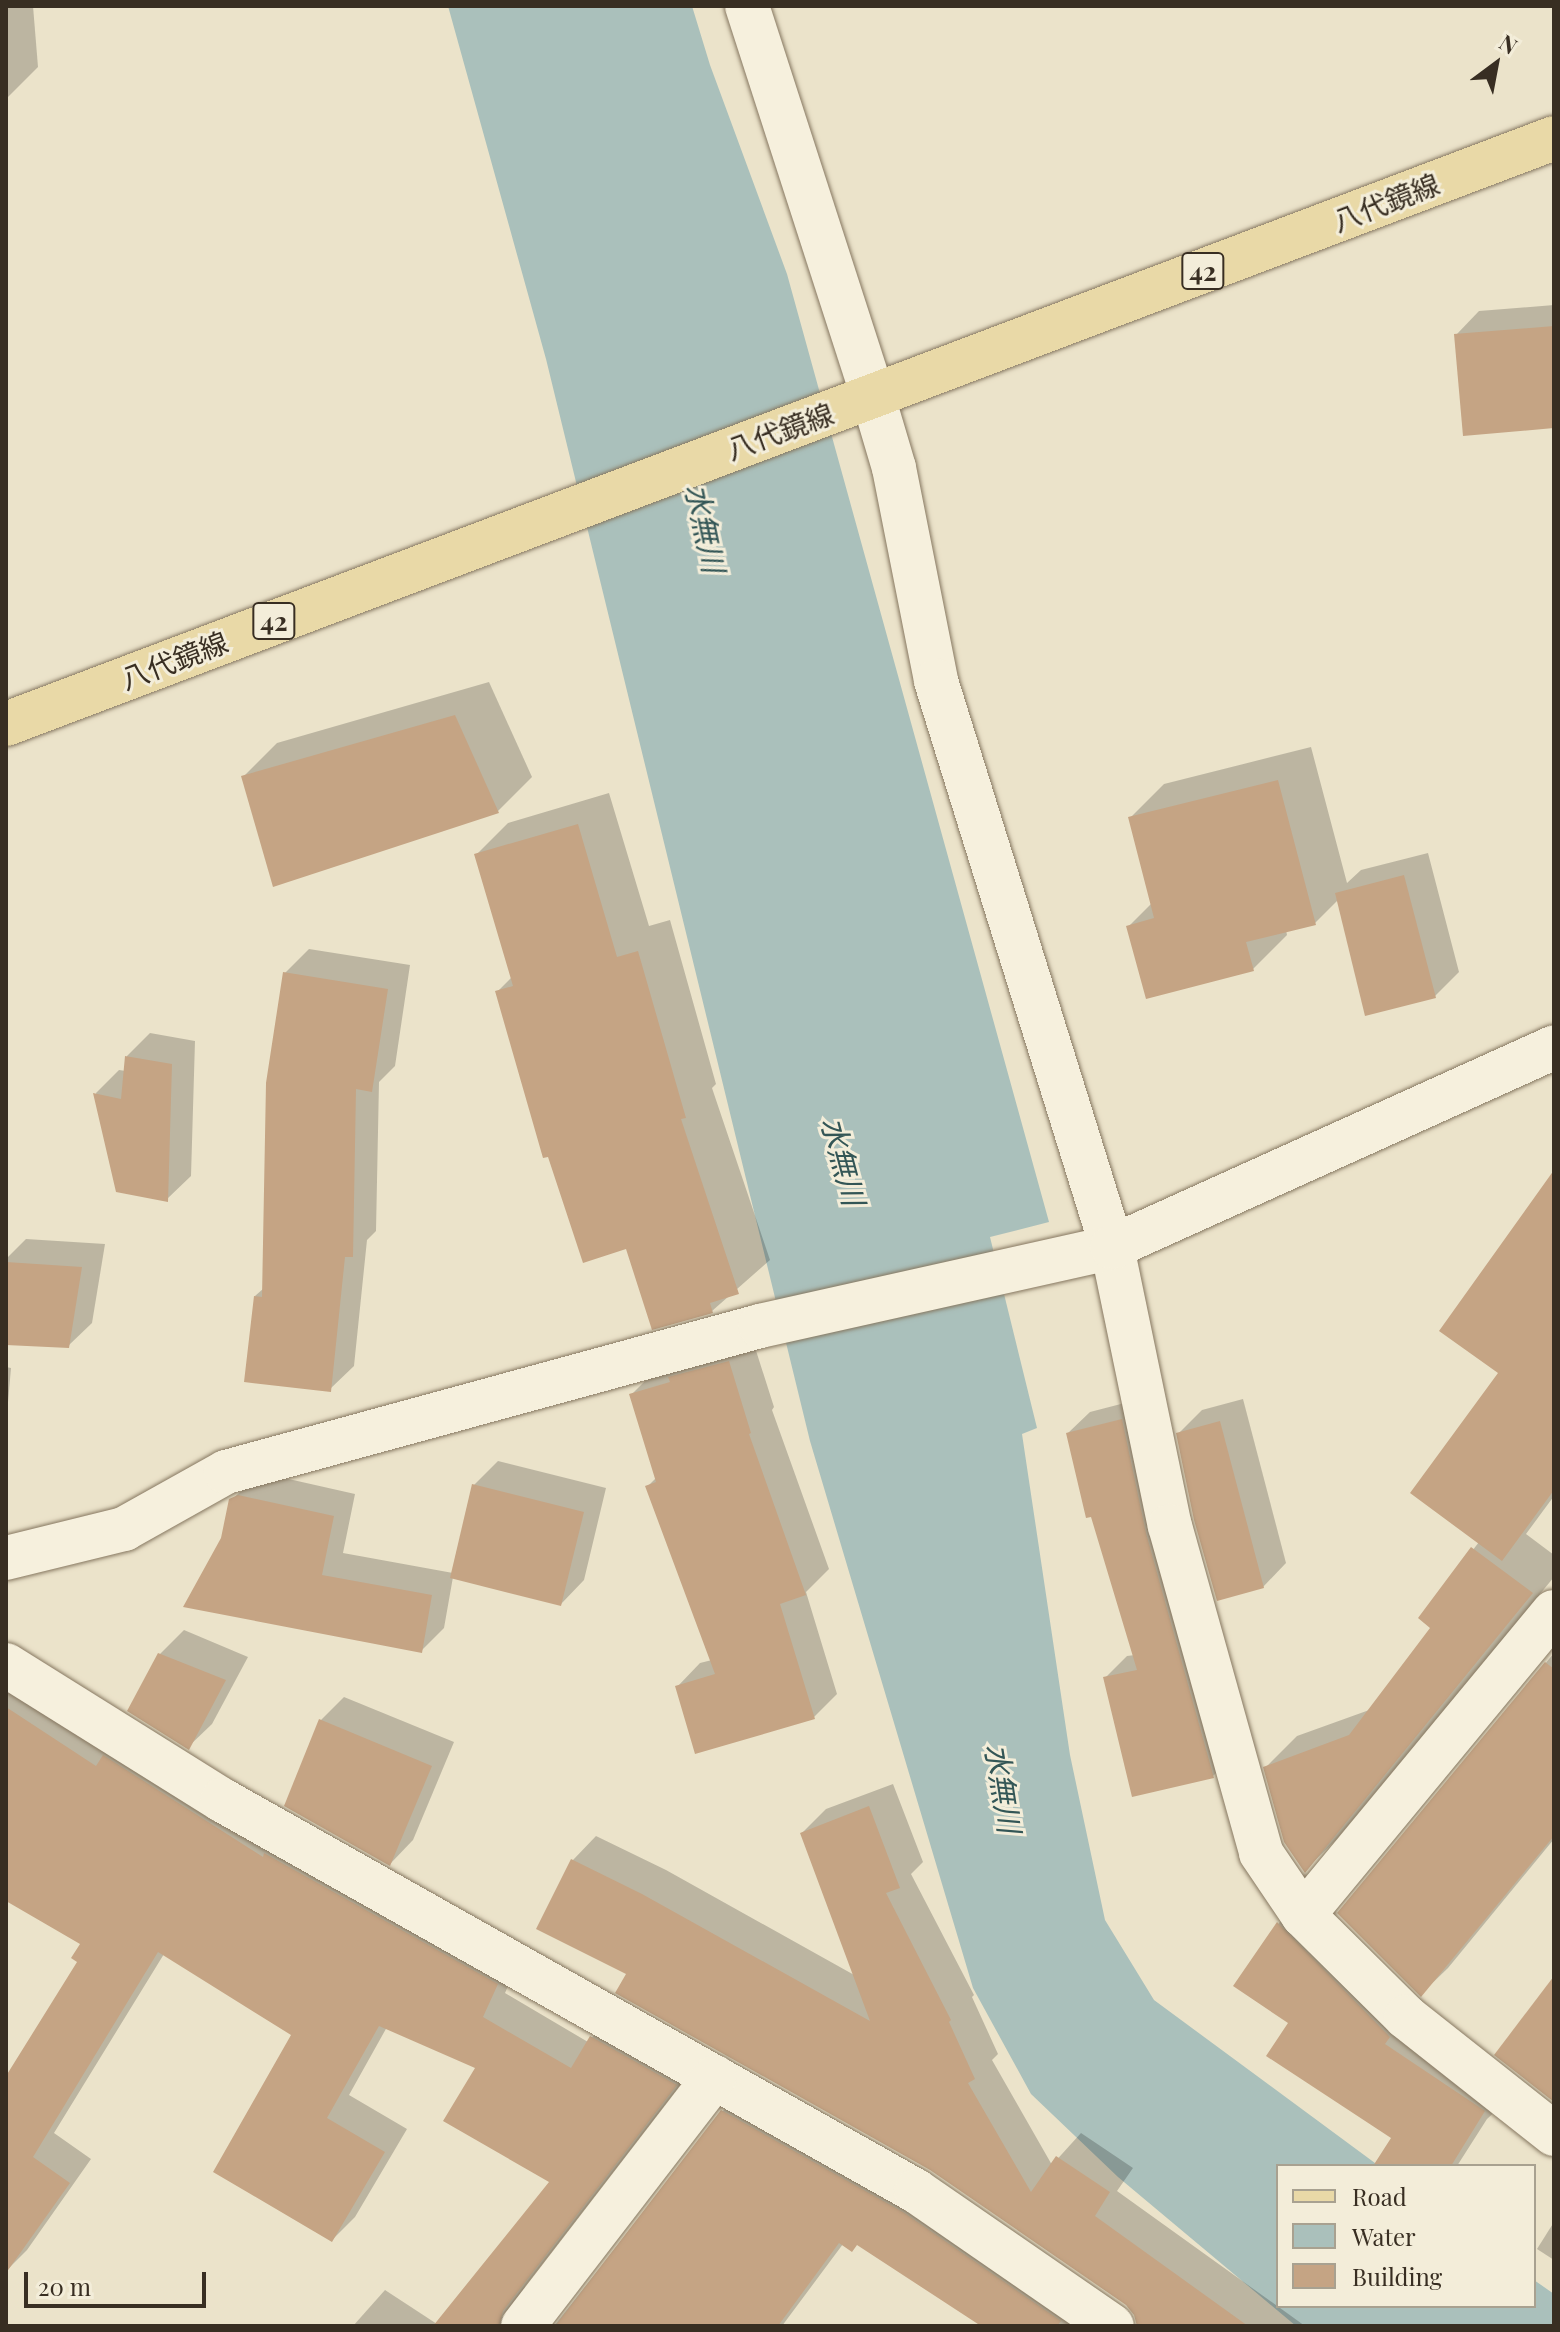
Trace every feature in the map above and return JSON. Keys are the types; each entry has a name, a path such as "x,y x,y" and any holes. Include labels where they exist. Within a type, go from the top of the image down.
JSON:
{"main road":[{"name":"八代鏡線","path":"6,724 543,518 863,401 1554,138"}],"street":[{"path":"747,6 863,401 894,468 936,681 1112,1247 1170,1526 1261,1853 1303,1915 1406,2017 1554,2134"},
{"path":"6,1558 124,1529 226,1472 760,1326 1112,1247 1554,1047"},
{"path":"1303,1915 1554,1612"},
{"path":"6,1665 222,1800 916,2191 1112,2326"},
{"path":"523,2326 715,2077"}],"water":[{"name":"水無川","path":"448,6 692,6 710,65 787,274 1049,1222 990,1237 1037,1428 1022,1434 1070,1755 1105,1920 1154,2000 1376,2164 1276,2164 1276,2308 1536,2308 1536,2281 1554,2294 1554,2326 1296,2326 1118,2177 1031,2094 973,1988 810,1441 546,359"}],"building":[{"path":"1554,326 1554,428 1463,436 1454,334"},
{"path":"455,715 499,813 273,887 241,776"},
{"path":"1278,780 1316,925 1246,942 1254,971 1146,999 1126,926 1154,918 1128,817"},
{"path":"578,824 617,957 638,951 686,1118 681,1119 739,1294 710,1303 713,1313 652,1330 626,1249 583,1263 548,1157 543,1158 495,991 513,986 474,854"},
{"path":"1404,875 1436,998 1365,1016 1335,893"},
{"path":"283,972 388,989 372,1092 356,1089 353,1257 345,1257 331,1392 244,1382 254,1296 262,1297 266,1083"},
{"path":"125,1056 172,1064 168,1202 116,1192 93,1093 121,1099"},
{"path":"1554,1170 1554,1490 1502,1561 1410,1493 1498,1373 1439,1331"},
{"path":"6,1262 82,1267 69,1348 6,1345"},
{"path":"729,1361 749,1434 806,1595 780,1604 815,1719 695,1754 675,1686 715,1674 645,1486 656,1482 629,1394 670,1382 668,1377"},
{"path":"1122,1419 1146,1533 1214,1778 1132,1797 1103,1677 1137,1670 1091,1517 1086,1518 1066,1433"},
{"path":"1220,1421 1264,1588 1217,1601 1194,1520 1176,1433"},
{"path":"472,1484 584,1512 561,1606 450,1578"},
{"path":"238,1495 334,1516 322,1575 432,1595 422,1653 183,1607 221,1538 229,1499"},
{"path":"1471,1547 1533,1593 1305,1873 1284,1842 1263,1767 1349,1735 1430,1628 1418,1618"},
{"path":"158,1653 226,1680 189,1750 127,1711"},
{"path":"1545,1662 1554,1669 1554,1836 1421,1997 1337,1913"},
{"path":"6,1707 96,1766 103,1755 263,1857 264,1853 498,1984 483,2017 571,2068 590,2036 677,2085 503,2311 499,2326 433,2326 549,2182 443,2121 475,2068 379,2026 327,2118 385,2152 332,2242 213,2172 291,2035 158,1952 33,2157 70,2183 6,2273 6,2076 77,1962 71,1958 80,1944 6,1901"},
{"path":"319,1719 432,1766 390,1866 284,1806"},
{"path":"869,1806 900,1888 886,1893 951,2020 949,2022 975,2079 968,2083 1031,2192 1056,2156 1110,2192 1095,2216 1248,2326 1137,2326 1134,2315 1126,2305 930,2170 615,1993 626,1974 536,1929 571,1859 642,1894 870,2021 800,1833"},
{"path":"1277,1922 1390,2037 1385,2044 1485,2111 1452,2164 1374,2164 1391,2138 1266,2056 1288,2023 1233,1986"},
{"path":"1554,1976 1554,2102 1494,2055"},
{"path":"721,2110 903,2212 1061,2321 1057,2326 981,2326 857,2245 852,2252 839,2243 778,2326 555,2326"}]}
